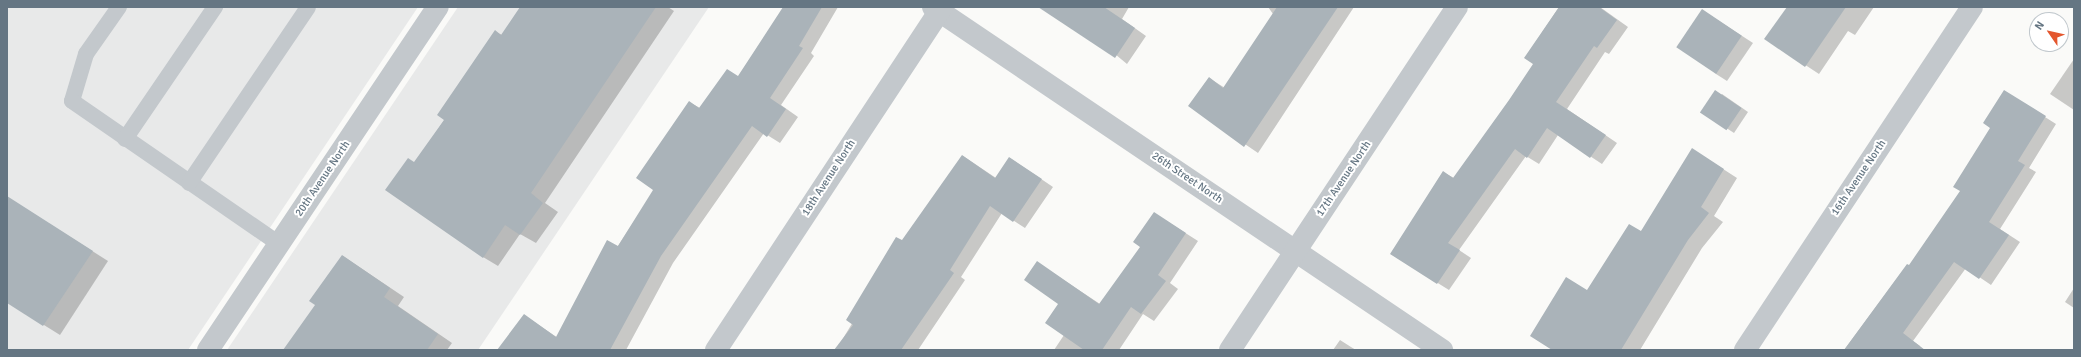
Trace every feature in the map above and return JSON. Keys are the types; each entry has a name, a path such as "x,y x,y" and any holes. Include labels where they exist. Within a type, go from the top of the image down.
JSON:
{"street":[{"name":"20th Avenue North","path":"208,350 438,7"},
{"name":"17th Avenue North","path":"1230,350 1457,7"},
{"name":"16th Avenue North","path":"1745,350 1972,7"},
{"name":"26th Street North","path":"938,8 1442,350"},
{"name":"18th Avenue North","path":"716,350 938,8"}],"lane":[{"path":"119,7 86,54 72,101 279,244"},
{"path":"125,139 215,7"},
{"path":"189,183 308,7"}],"shaded area":[{"path":"7,7 418,7 188,350 7,350"},
{"path":"458,7 709,7 478,350 227,350"}],"building":[{"path":"520,7 656,7 531,193 543,203 520,235 505,225 483,258 385,190 408,158 414,162 444,120 437,115 495,30 501,35"},
{"path":"783,7 822,7 799,46 803,48 770,98 786,109 767,137 752,126 661,256 610,350 497,350 524,314 556,337 607,240 618,246 653,190 636,178 689,101 699,108 727,69 738,76"},
{"path":"1038,7 1104,7 1135,28 1115,58"},
{"path":"1277,7 1338,7 1244,147 1188,106 1209,77 1223,88"},
{"path":"1559,7 1599,7 1617,20 1597,48 1594,46 1556,102 1606,135 1590,158 1547,128 1527,158 1515,149 1448,243 1460,250 1437,284 1390,254 1443,171 1453,178 1509,100 1533,64 1524,58"},
{"path":"1787,7 1846,7 1805,67 1764,39"},
{"path":"1702,9 1742,36 1716,74 1676,47"},
{"path":"1715,90 1742,108 1726,130 1700,112"},
{"path":"2004,90 2046,116 2018,161 2025,165 1989,222 2009,235 1979,279 1954,262 1903,333 1925,350 1844,350 1907,264 1909,265 1960,191 1953,187 1990,128 1983,123"},
{"path":"1692,148 1724,169 1701,207 1709,213 1688,240 1621,350 1552,350 1530,336 1566,277 1587,290 1629,224 1641,231"},
{"path":"962,155 995,178 1009,157 1042,179 1013,222 990,206 950,270 954,273 901,350 834,350 853,325 846,320 896,237 902,240"},
{"path":"7,196 93,251 43,326 7,303"},
{"path":"1154,212 1186,233 1158,275 1166,281 1141,314 1131,307 1102,350 1084,350 1045,323 1058,304 1024,280 1037,261 1099,304 1140,247 1133,242"},
{"path":"342,255 390,288 384,297 438,334 427,350 283,350 315,305 309,301"}]}
